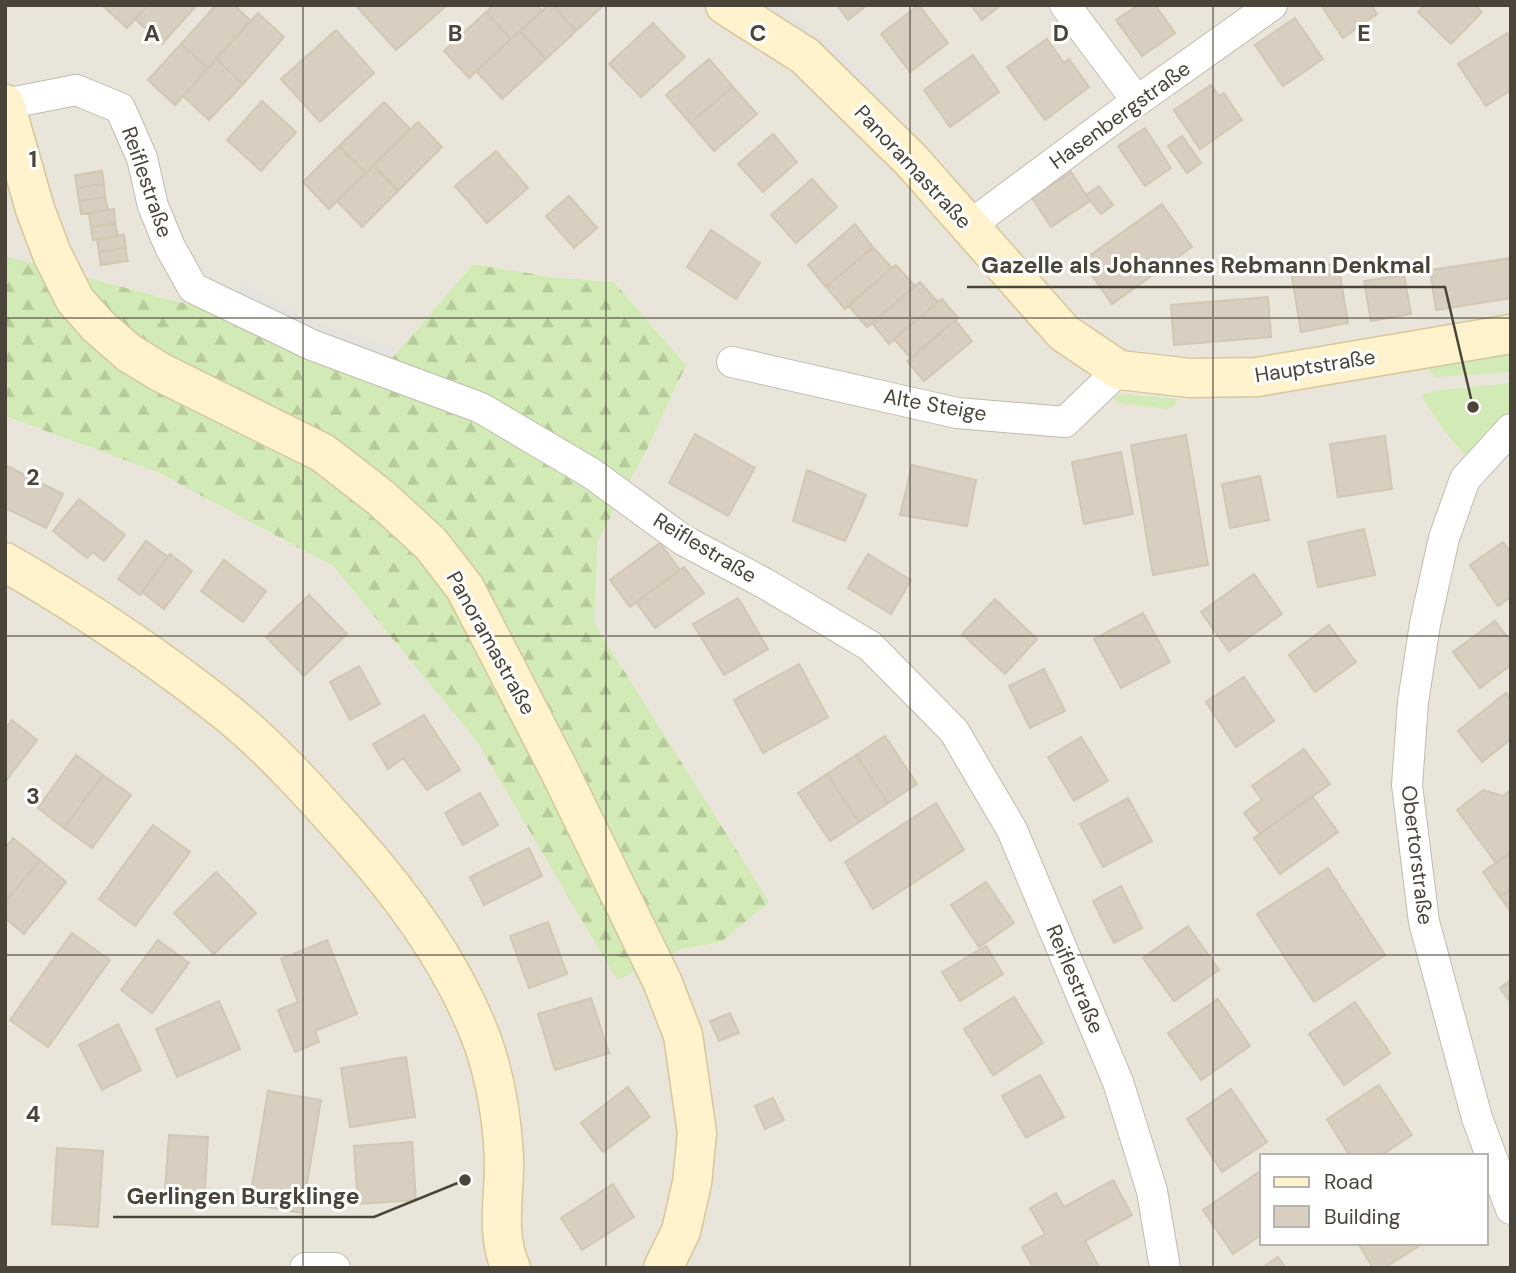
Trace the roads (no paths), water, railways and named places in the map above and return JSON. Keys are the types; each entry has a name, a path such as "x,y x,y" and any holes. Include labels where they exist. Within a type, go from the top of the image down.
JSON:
{"main road":[{"name":"Panoramastraße","path":"725,5 805,56 911,160 1064,333 1118,370"},
{"name":"Panoramastraße","path":"5,104 35,209 52,254 75,300 98,326 129,353 160,372 323,453 381,498 431,544 465,588 558,768 662,981 683,1035 698,1133 692,1183 681,1231 663,1268"},
{"name":"Hauptstraße","path":"1118,370 1190,378 1257,377 1511,334"},
{"path":"5,562 64,597 226,712 300,782 390,881 446,968 482,1042 501,1115 504,1166 503,1236 511,1268"}],"street":[{"path":"1065,5 1137,101"},
{"name":"Hasenbergstraße","path":"969,226 1272,5"},
{"name":"Reiflestraße","path":"5,104 76,90 120,108 142,158 153,206 170,247 193,288 312,345 481,408 591,473 683,540 776,590 870,646 878,654 954,731 1012,830 1118,1082 1152,1191 1165,1268"},
{"name":"Alte Steige","path":"732,362 957,413 1065,422 1118,370"},
{"name":"Obertorstraße","path":"1511,429 1465,479 1444,538 1424,624 1413,702 1406,785 1424,922 1477,1118 1511,1209"},
{"path":"305,1268 335,1268"}],"place":[{"name":"Gazelle als Johannes Rebmann Denkmal","path":"1473,407"},
{"name":"Gerlingen Burgklinge","path":"465,1180"}]}
